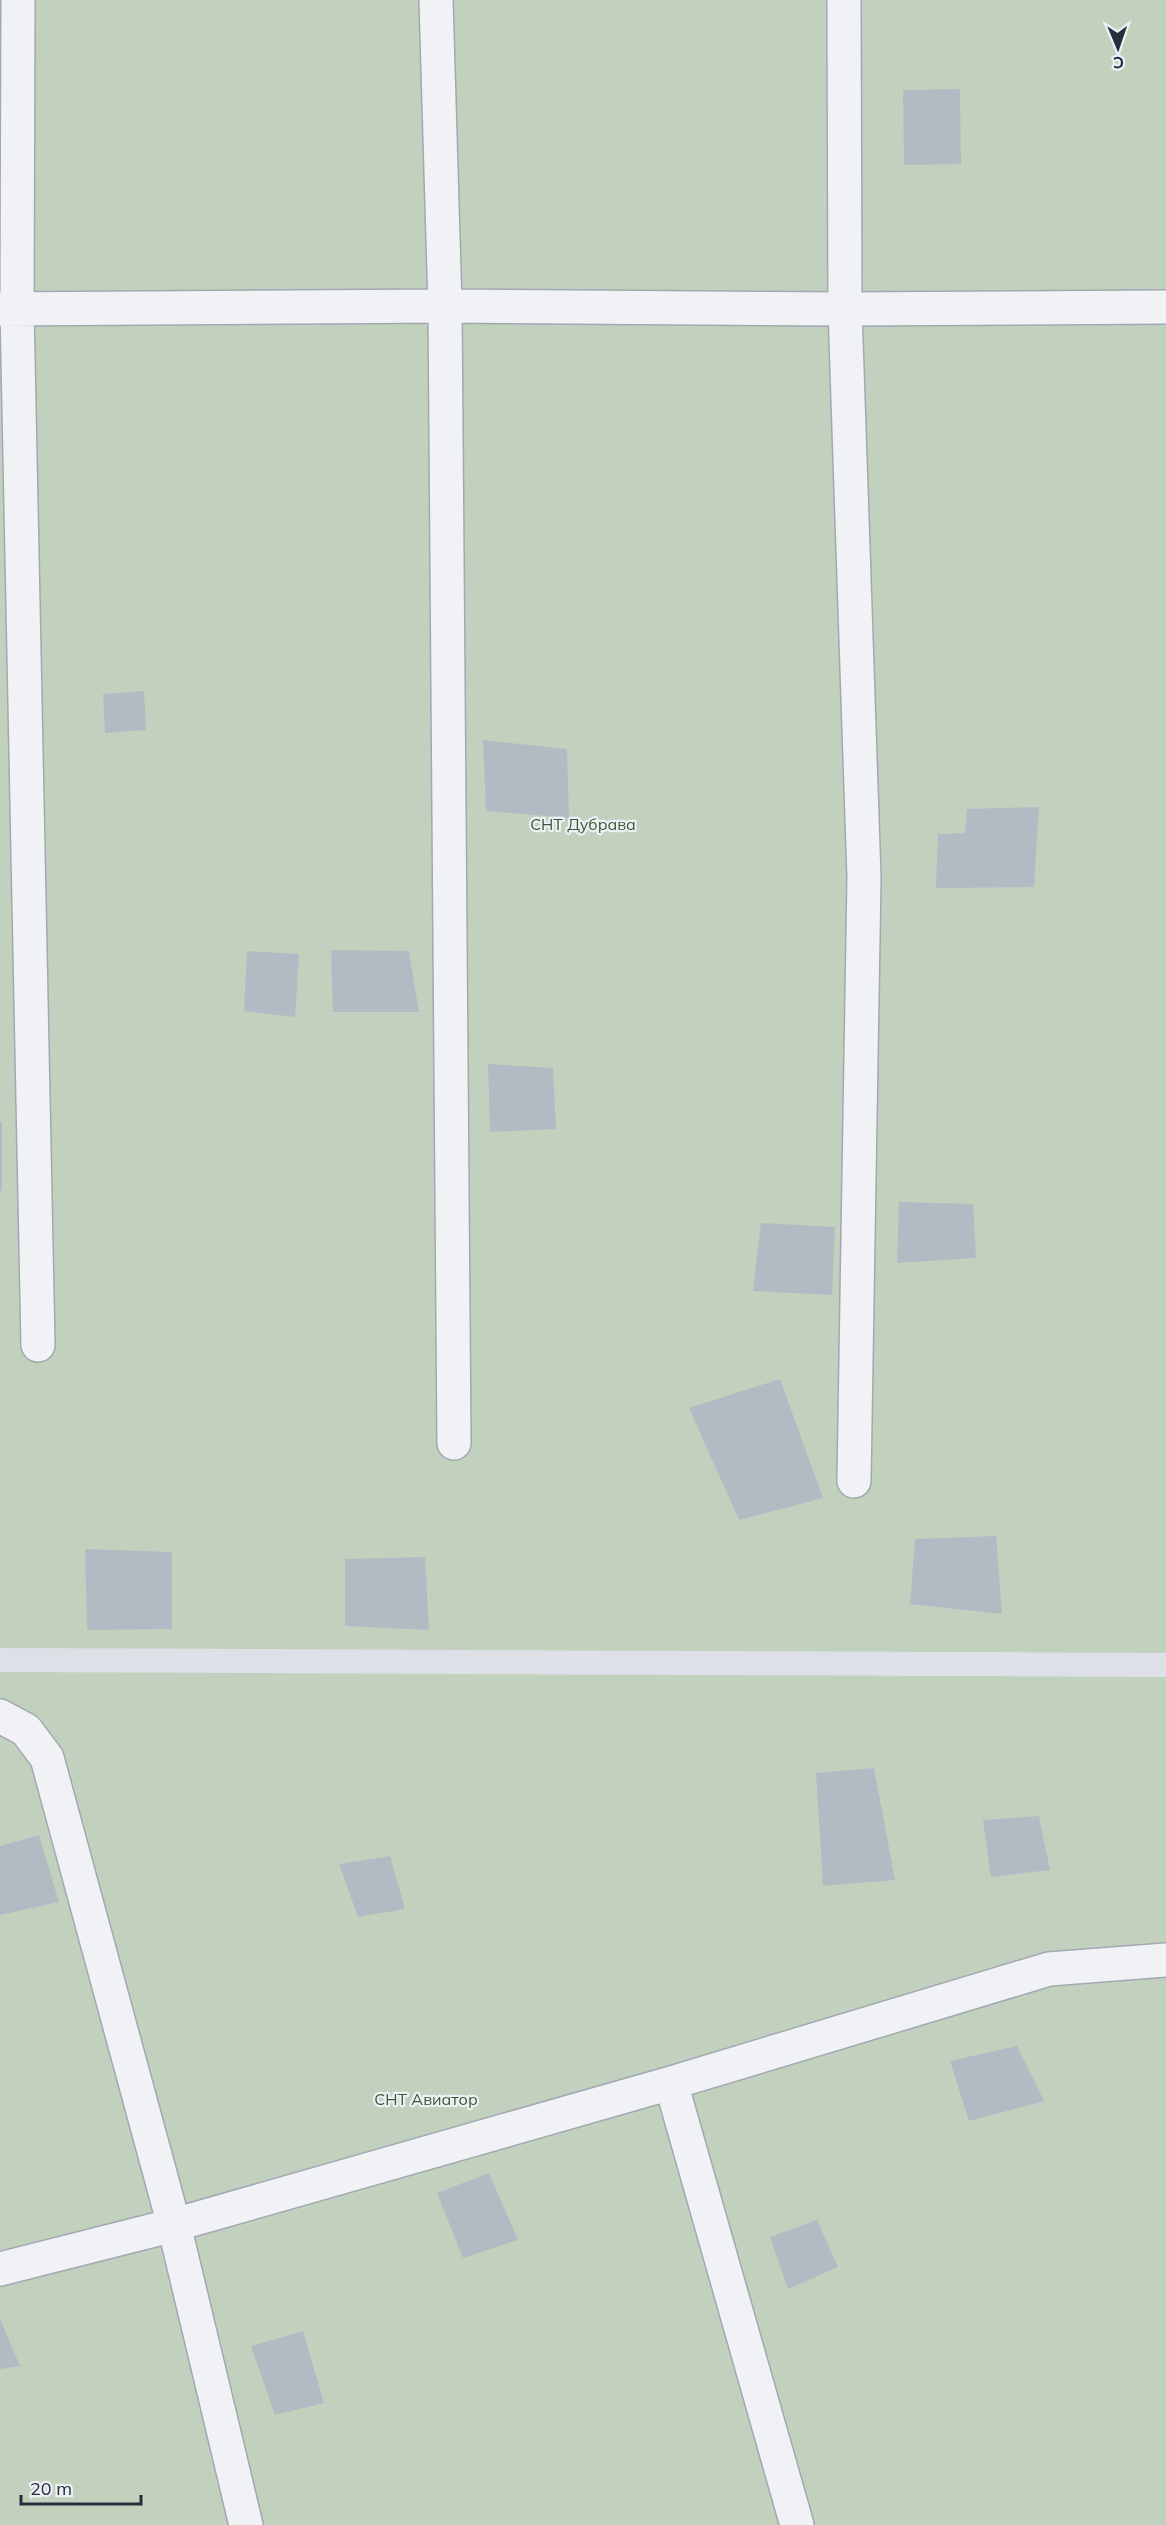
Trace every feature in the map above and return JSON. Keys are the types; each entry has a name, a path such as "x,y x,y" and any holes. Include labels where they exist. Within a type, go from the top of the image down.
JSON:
{"street":[{"path":"18,0 8,308 38,1345"},
{"path":"436,0 445,306 454,1443"},
{"path":"844,0 845,309 864,877 854,1481"},
{"path":"8,308 1166,307"},
{"path":"0,1716 26,1730 47,1758 174,2225 246,2525"},
{"path":"0,2270 174,2225 670,2083 1049,1969 1166,1960"},
{"path":"670,2083 797,2525"}],"green space":[{"name":"СНТ Дубрава","path":"0,0 1166,0 1166,1653 0,1648"},
{"name":"СНТ Авиатор","path":"0,1672 1166,1677 1166,2525 0,2525"}],"building":[{"path":"960,89 961,164 904,165 903,90"},
{"path":"144,691 146,730 105,733 103,694"},
{"path":"483,740 567,749 569,818 486,811"},
{"path":"1039,807 1034,887 936,888 938,834 965,833 967,809"},
{"path":"331,950 409,951 419,1012 333,1012"},
{"path":"247,951 299,954 295,1017 244,1011"},
{"path":"488,1064 553,1068 556,1129 490,1132"},
{"path":"0,1122 2,1122 2,1191 0,1191"},
{"path":"899,1202 973,1204 976,1258 897,1263"},
{"path":"761,1223 835,1227 832,1295 753,1291"},
{"path":"780,1379 823,1498 739,1520 689,1408"},
{"path":"996,1536 1002,1614 910,1604 915,1539"},
{"path":"85,1549 172,1552 172,1629 87,1630"},
{"path":"425,1557 429,1630 345,1626 345,1559"},
{"path":"874,1768 895,1880 823,1886 816,1773"},
{"path":"1039,1816 1050,1870 991,1877 983,1820"},
{"path":"39,1835 59,1902 0,1915 0,1846"},
{"path":"390,1856 405,1909 358,1917 339,1864"},
{"path":"1017,2046 1044,2101 969,2121 950,2061"},
{"path":"489,2173 518,2240 463,2258 437,2193"},
{"path":"817,2220 838,2267 788,2289 770,2237"},
{"path":"0,2319 20,2366 0,2369"},
{"path":"303,2331 324,2403 275,2415 251,2346"}]}
